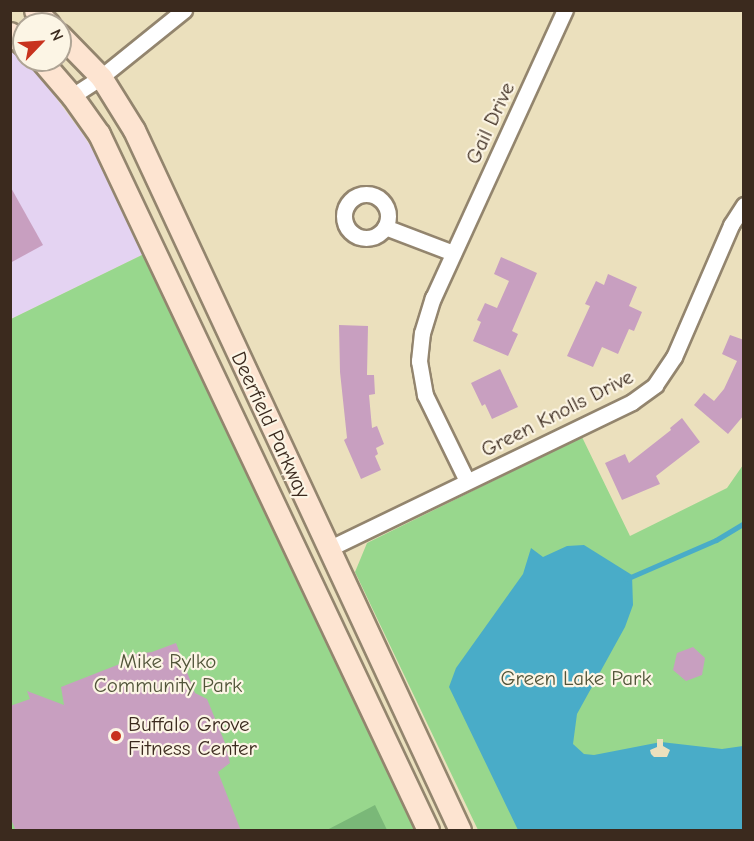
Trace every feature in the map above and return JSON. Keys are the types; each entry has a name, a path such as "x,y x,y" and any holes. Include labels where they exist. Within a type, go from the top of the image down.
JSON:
{"main road":[{"name":"Deerfield Parkway","path":"72,47 101,77 134,130 460,831"},
{"name":"Deerfield Parkway","path":"51,72 99,134 428,831"}],"street":[{"path":"72,96 101,77 184,10"},
{"name":"Gail Drive","path":"467,482 425,394 419,361 422,333 433,298 565,10"},
{"name":"Green Knolls Drive","path":"328,549 632,402 655,385 674,357 731,225 744,205"},
{"path":"385,227 453,253"}],"shaded area":[{"path":"11,47 12,72 37,72 101,162 144,254 11,319"}],"green space":[{"name":"Mike Rylko Community Park","path":"144,254 415,830 11,830 11,319"},
{"name":"Green Lake Park","path":"582,437 630,536 727,488 743,465 743,830 478,830 355,572 367,543"},
{"path":"375,805 387,830 327,830"}],"water":[{"path":"584,545 632,575 633,605 625,627 577,714 573,744 584,754 594,755 661,742 722,749 743,746 743,830 518,830 449,687 456,668 523,574 531,548 543,557 567,546"}],"pier":[{"path":"657,739 663,739 663,746 670,750 667,757 654,757 651,754 650,750 657,747"}],"building":[{"path":"10,186 43,245 10,263"},
{"path":"501,257 537,273 512,331 518,334 508,356 473,341 481,322 477,320 485,303 497,308 509,281 494,274"},
{"path":"608,274 637,287 629,306 642,312 634,331 629,329 618,354 602,347 593,367 567,356 590,306 585,304 596,281 604,285"},
{"path":"339,325 368,326 367,375 374,375 375,394 369,395 372,428 377,426 384,444 376,448 378,454 375,456 381,470 361,479 344,440 347,438 340,372"},
{"path":"730,335 744,340 744,415 728,434 694,405 704,393 714,401 724,389 737,361 722,354"},
{"path":"500,369 518,407 492,419 485,404 482,406 471,383"},
{"path":"682,418 700,442 656,476 660,484 622,500 605,463 625,454 629,463 671,430 670,428"},
{"name":"Buffalo Grove Fitness Center","path":"176,643 195,693 207,699 225,743 230,763 218,772 241,831 16,831 10,817 10,706 30,699 27,691 64,705 61,687 130,660 128,655 152,652"},
{"path":"693,647 705,658 702,675 686,681 673,670 677,653"}],"waterway":[{"path":"626,579 716,540 744,523"}],"place":[{"name":"Buffalo Grove Fitness Center","path":"116,736"}]}
